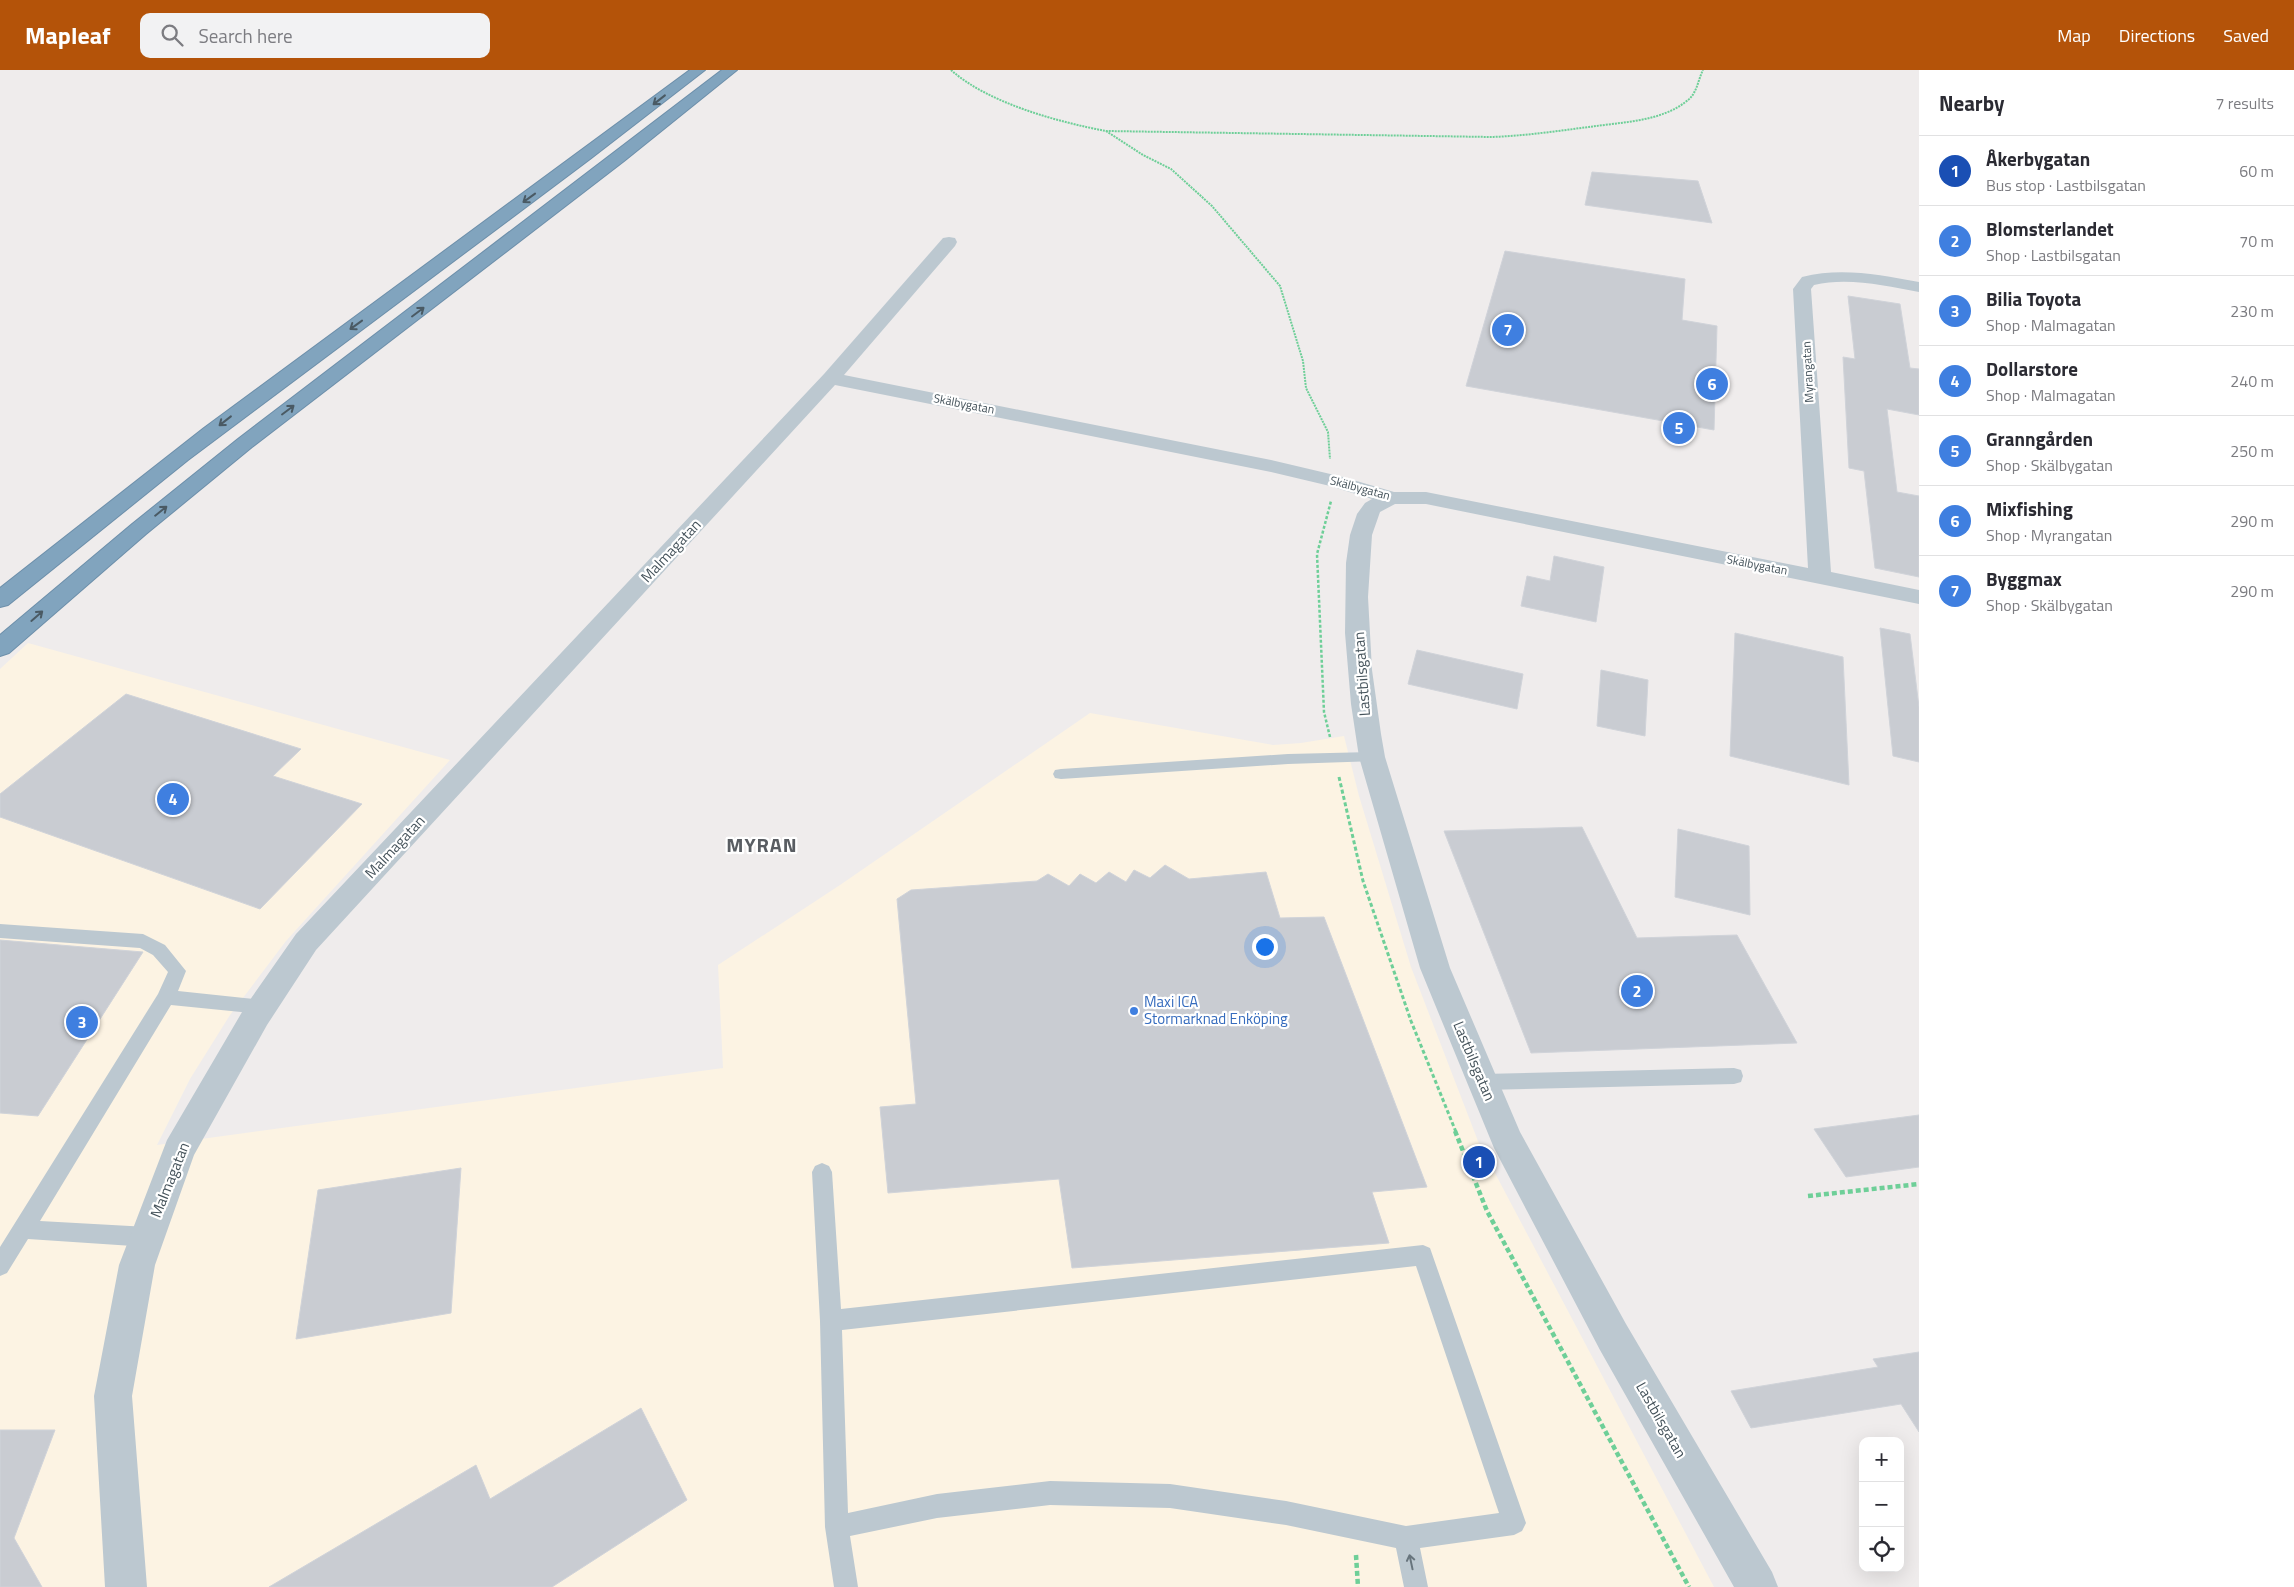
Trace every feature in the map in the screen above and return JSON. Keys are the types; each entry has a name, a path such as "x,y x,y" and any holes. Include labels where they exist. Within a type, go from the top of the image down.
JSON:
{"highway":[{"path":"0,600 85,530 241,409 601,145 698,70"},
{"path":"0,648 128,537 280,416 633,148 730,70"}],"street":[{"name":"Malmagatan","path":"126,1587 113,1396 137,1265 179,1150 262,1007 306,942 831,378 949,242"},
{"name":"Myrangatan","path":"1820,577 1802,289 1808,281 1832,276 1852,277 1919,287"},
{"name":"Skälbygatan","path":"831,378 1271,466 1336,481 1393,498 1426,498 1919,598"},
{"name":"Lastbilsgatan","path":"1393,498 1379,502 1369,512 1361,530 1357,567 1358,641 1366,730 1372,757 1435,968 1506,1138 1608,1328 1757,1587"}],"lane":[{"path":"1061,774 1288,759 1372,757"},
{"path":"0,931 143,941 159,950 177,971 166,997 0,1266"},
{"path":"166,997 262,1007"},
{"path":"1483,1082 1734,1076"},
{"path":"822,1172 831,1322 837,1527 846,1587"},
{"path":"23,1229 148,1237"},
{"path":"831,1322 1423,1254 1514,1523 1406,1538 1286,1513 1170,1496 1050,1493 937,1506 837,1527"},
{"path":"1406,1538 1416,1587"}],"path":[{"path":"951,70 970,84 1029,111 1087,129 1106,131 1516,137 1633,120 1672,110 1689,99 1698,87 1703,70"},
{"path":"1106,131 1143,155 1171,169 1212,206 1280,286 1303,361 1306,388 1328,432 1329,454 1336,481"},
{"path":"1808,1196 1919,1184"}],"shaded area":[{"path":"28,643 450,760 286,941 230,1015 190,1079 157,1145 723,1068 718,965 840,885 1090,713 1273,745 1301,743 1344,736 1359,796 1411,967 1478,1141 1714,1587 0,1587 0,669"}],"building":[{"path":"1592,172 1698,181 1712,223 1585,205"},
{"path":"1505,251 1685,279 1682,320 1717,326 1714,430 1466,386"},
{"path":"1848,296 1900,304 1910,368 1919,369 1919,415 1887,409 1897,492 1919,496 1919,577 1875,568 1864,471 1849,468 1843,357 1855,359"},
{"path":"1554,556 1604,567 1596,622 1521,606 1527,576 1550,581"},
{"path":"1880,628 1910,634 1919,707 1919,762 1893,756"},
{"path":"1735,633 1843,657 1849,785 1730,756"},
{"path":"1417,650 1523,674 1517,709 1408,684"},
{"path":"1601,670 1648,680 1645,736 1597,726"},
{"path":"126,694 301,749 273,776 362,804 260,909 0,817 0,794"},
{"path":"1582,827 1637,938 1737,935 1797,1043 1531,1053 1444,831"},
{"path":"1678,829 1749,846 1750,915 1675,897"},
{"name":"Maxi ICA Stormarknad Enköping","path":"1165,865 1189,879 1266,872 1280,918 1324,917 1427,1187 1372,1192 1389,1243 1072,1268 1059,1179 888,1193 880,1107 916,1104 897,899 911,890 1037,881 1048,874 1069,886 1080,874 1096,883 1109,872 1126,882 1134,870 1150,878"},
{"path":"0,940 143,952 38,1116 0,1113"},
{"path":"1919,1115 1919,1167 1846,1177 1814,1129"},
{"path":"461,1168 451,1313 296,1339 318,1190"},
{"path":"1919,1352 1919,1432 1901,1404 1751,1428 1731,1391 1878,1367 1873,1359"},
{"path":"641,1408 687,1500 552,1587 269,1587 476,1465 490,1499"},
{"path":"0,1430 55,1430 14,1538 42,1587 0,1587"}],"place":[{"name":"Byggmax","path":"1508,330"},
{"name":"Mixfishing","path":"1712,384"},
{"name":"Granngården","path":"1679,428"},
{"name":"Dollarstore","path":"173,799"},
{"name":"Blomsterlandet","path":"1637,991"},
{"name":"Maxi ICA Stormarknad Enköping","path":"1134,1011"},
{"name":"Bilia Toyota","path":"82,1022"},
{"name":"Åkerbygatan","path":"1479,1162"}],"district":[{"name":"MYRAN","path":"762,845"}]}
